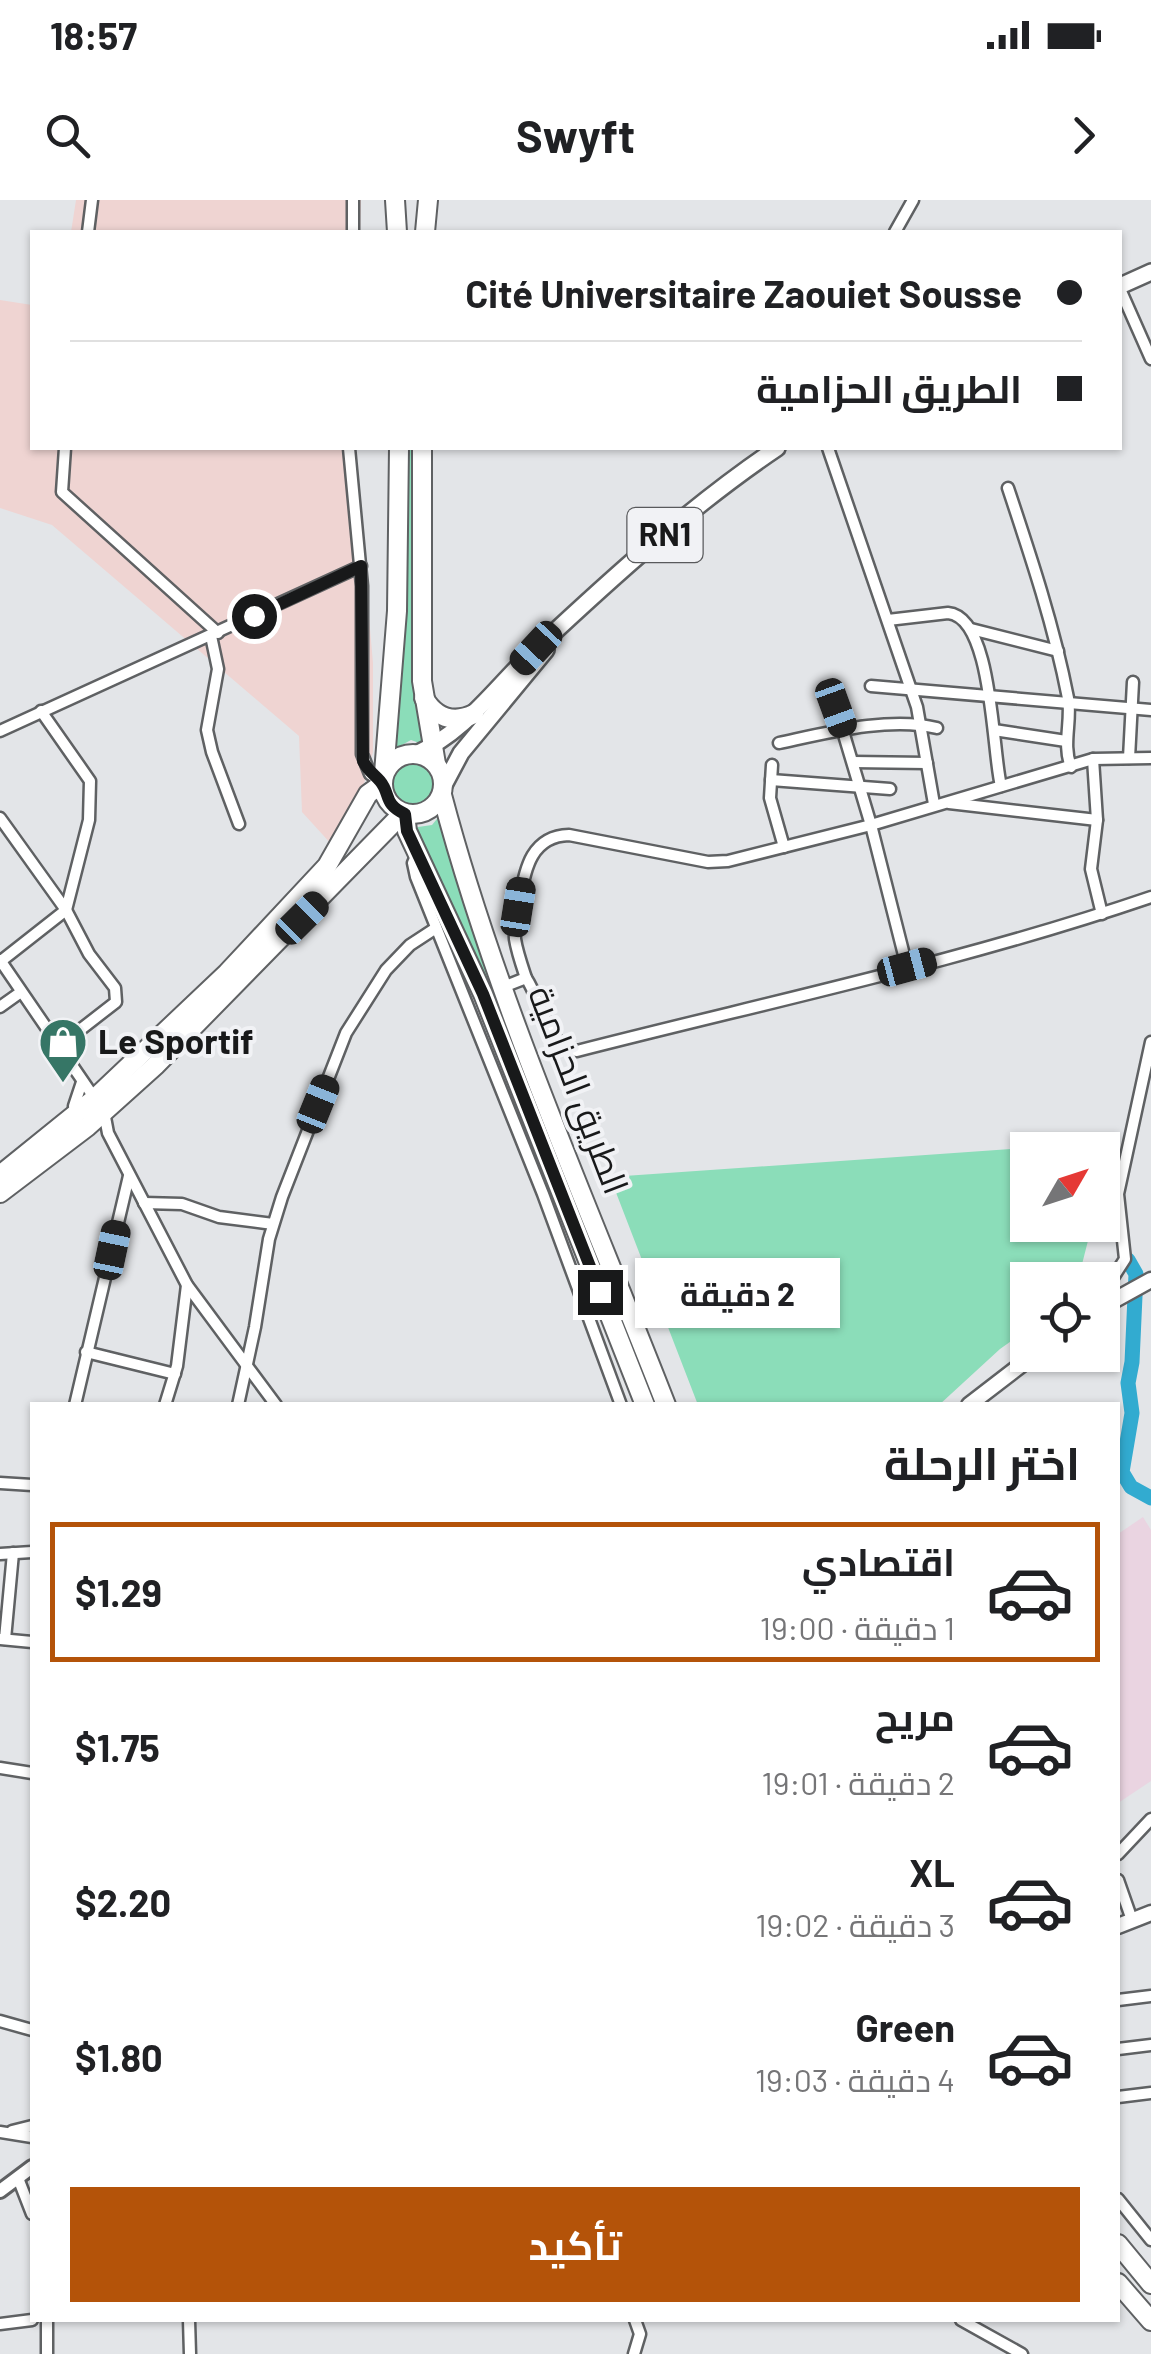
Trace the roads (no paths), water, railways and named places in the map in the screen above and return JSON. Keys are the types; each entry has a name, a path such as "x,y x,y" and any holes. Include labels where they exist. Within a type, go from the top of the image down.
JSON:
{"highway":[{"path":"394,200 400,230"},
{"path":"400,230 403,200"},
{"path":"419,200 422,230"},
{"path":"422,230 428,200"},
{"path":"399,450 397,611 383,779 386,798 404,813"},
{"path":"422,450 424,696 428,755 443,790"},
{"path":"424,696 432,709 444,717 459,719 474,714"},
{"name":"RN1","path":"99,1106 314,882 368,794 397,758 428,755"},
{"name":"RN1","path":"0,1193 99,1106 168,1053 404,813 431,809 443,790"},
{"name":"الطريق الحزامية","path":"443,790 458,858 503,987 665,1402"},
{"name":"الطريق الحزامية","path":"404,813 407,831 483,994 644,1402"},
{"path":"375,843 395,838 416,850"},
{"name":"RN1","path":"0,1175 81,1121"},
{"path":"1120,2246 1151,2284"},
{"path":"1120,2285 1151,2321"}],"main road":[{"path":"1122,287 1151,272"},
{"name":"RN1","path":"428,755 474,714 536,648 627,566 775,450"},
{"name":"RN1","path":"443,790 460,754 544,654 559,630"},
{"path":"1120,1297 1151,1280"},
{"path":"974,1402 1012,1372"},
{"path":"1124,1923 1151,1912"}],"street":[{"path":"88,230 92,200"},
{"path":"352,230 354,200"},
{"path":"897,230 913,200"},
{"path":"1122,293 1151,359"},
{"path":"64,450 62,492 215,634 218,670 207,730 239,824"},
{"path":"829,450 911,688 937,803"},
{"path":"349,453 361,566 362,746 383,779"},
{"path":"1008,488 1058,651 1069,705 1066,741 1071,767"},
{"path":"0,731 361,566"},
{"path":"888,620 955,613 970,629 991,697 1000,786"},
{"path":"970,629 1058,651"},
{"path":"1129,758 1133,682"},
{"path":"871,686 1151,710"},
{"path":"836,708 907,967"},
{"path":"41,711 83,768 92,792 89,820 66,910 0,961 99,1106 108,1133 187,1284 274,1402"},
{"path":"779,743 843,730 920,724 937,728"},
{"path":"994,730 1066,741"},
{"path":"1151,758 1093,758 871,825 728,861 708,862 568,835 554,836 532,854 522,886 515,942 526,978 540,1000 556,1040 572,1051 907,967 1151,897"},
{"path":"1093,758 1097,820 1091,869 1102,914"},
{"path":"853,762 927,763"},
{"path":"772,765 770,798 784,847"},
{"path":"771,780 890,788"},
{"path":"937,803 1097,820"},
{"path":"0,818 66,910 89,954 118,996 116,1002 58,1046"},
{"path":"416,850 414,869 550,1211 617,1402"},
{"path":"239,1402 273,1224 308,1128 357,1013 398,956 436,928"},
{"path":"503,987 526,978"},
{"path":"0,1007 21,992"},
{"path":"1120,1267 1125,1259 1118,1194 1151,1042"},
{"path":"82,1082 74,1106 81,1121 108,1133"},
{"path":"76,1402 130,1174"},
{"path":"144,1204 182,1204 218,1217 273,1224"},
{"path":"166,1402 175,1374 187,1284"},
{"path":"86,1352 175,1374"},
{"path":"0,1483 30,1485"},
{"path":"0,1554 30,1552"},
{"path":"14,1553 3,1639 30,1642"},
{"path":"0,1768 30,1773"},
{"path":"1120,1852 1151,1819"},
{"path":"1120,1894 1124,1923"},
{"path":"1120,2000 1151,1996"},
{"path":"0,2021 30,2029"},
{"path":"1120,2049 1151,2044"},
{"path":"1120,2097 1151,2093"},
{"path":"3,2132 30,2126"},
{"path":"3,2132 30,2137"},
{"path":"0,2191 26,2170"},
{"path":"26,2170 30,2199"},
{"path":"1120,2202 1151,2240"},
{"path":"1138,2226 1151,2220"},
{"path":"0,2324 30,2320"},
{"path":"47,2322 47,2354"},
{"path":"188,2322 190,2354"},
{"path":"634,2354 640,2334 635,2322"},
{"path":"965,2322 1022,2354"}],"waterway":[{"path":"1128,1260 1136,1274 1128,1383 1132,1413 1122,1472 1131,1487 1151,1498"}],"place":[{"name":"Le Sportif","path":"63,1084"}]}
